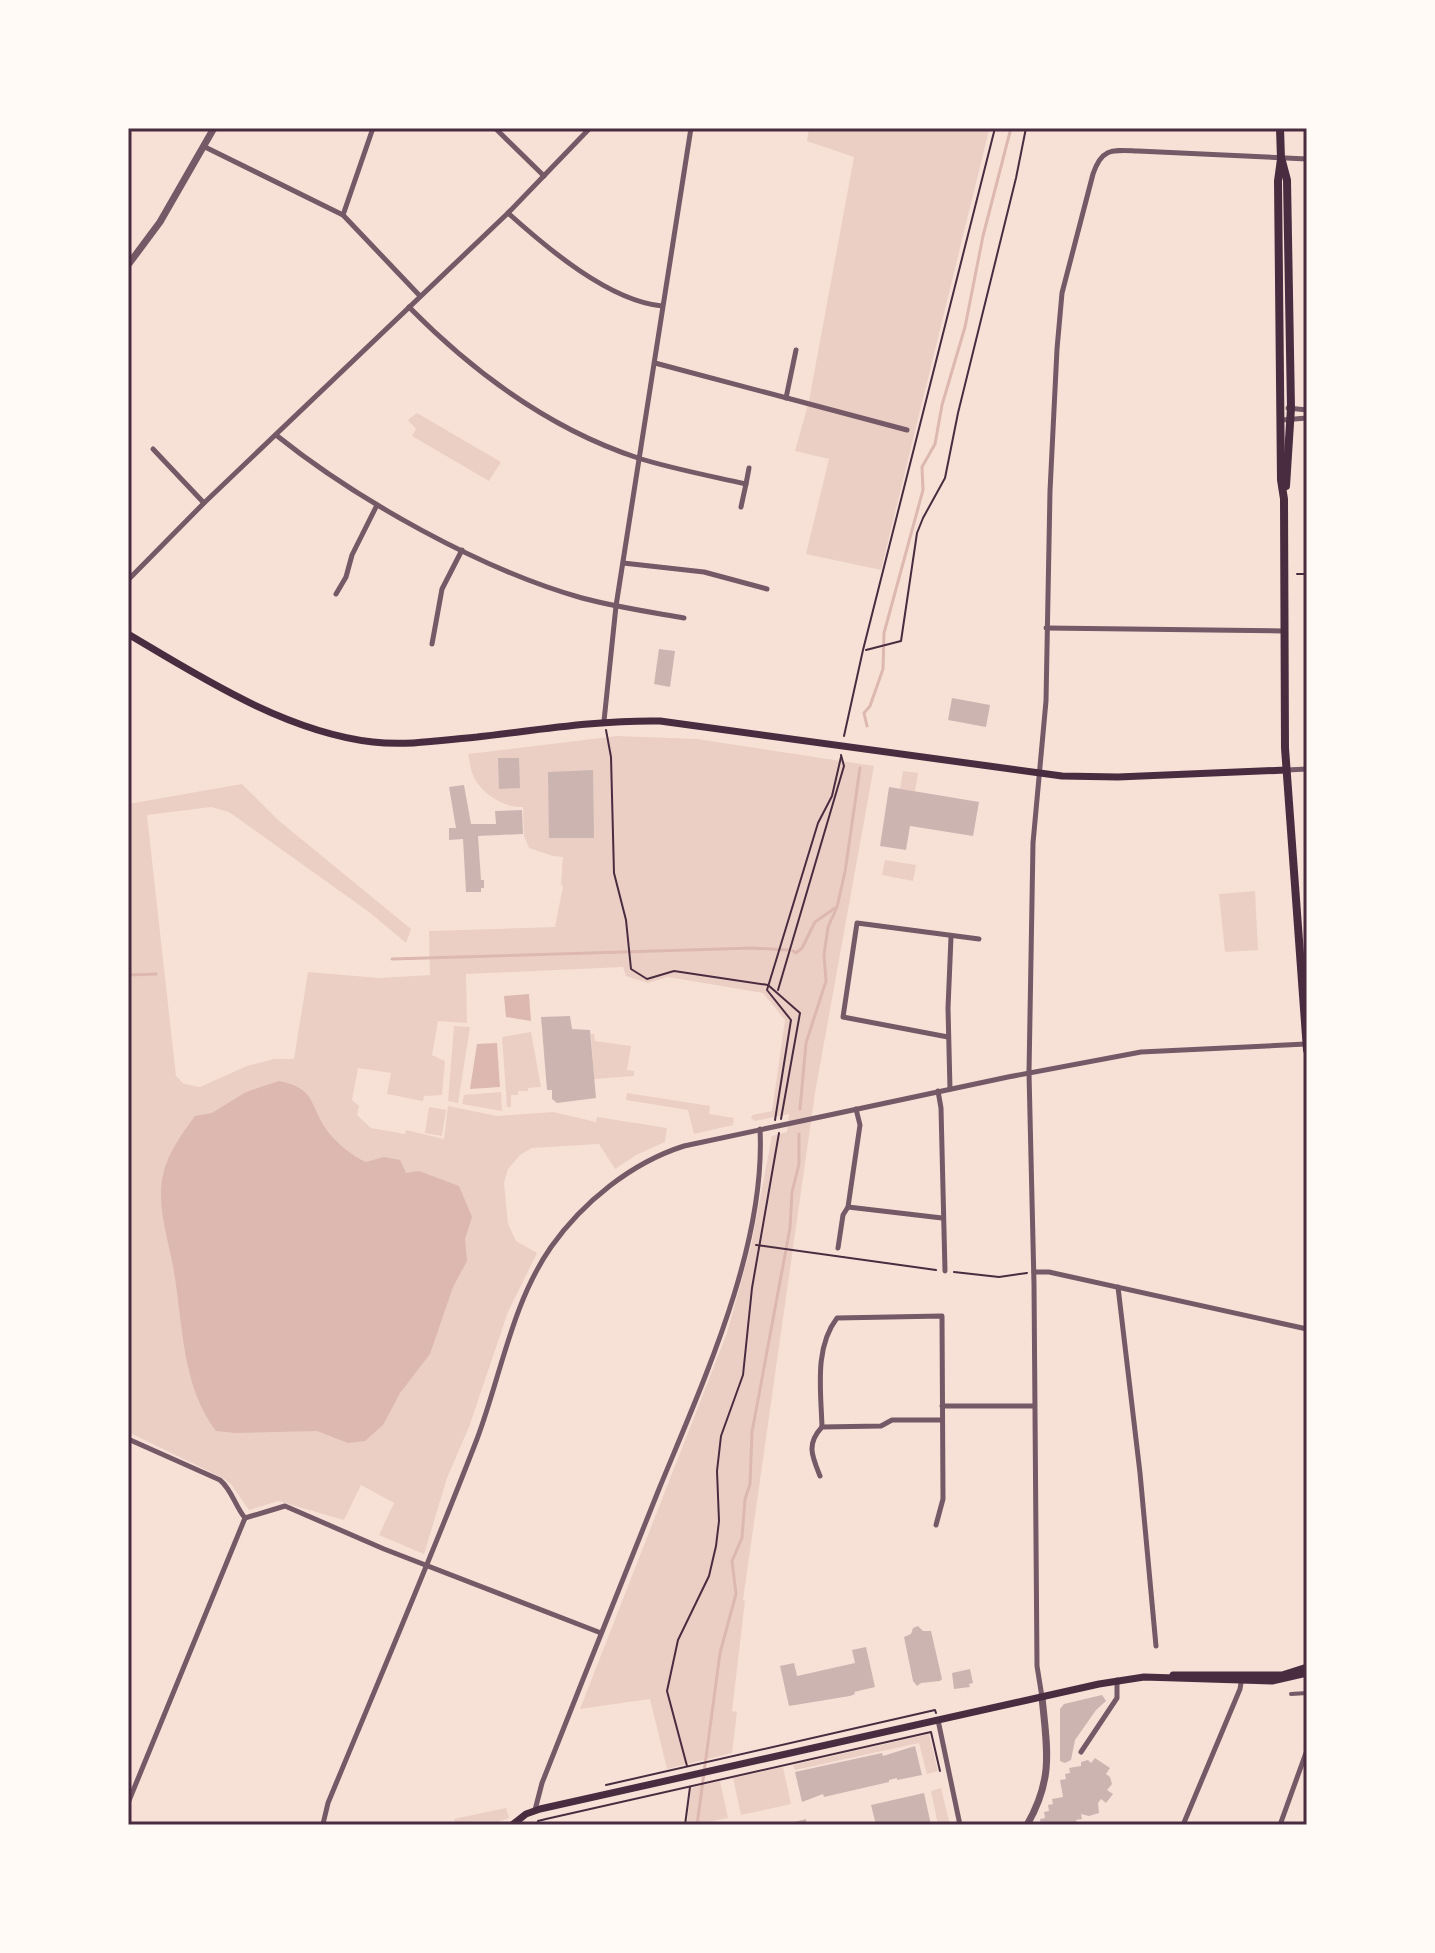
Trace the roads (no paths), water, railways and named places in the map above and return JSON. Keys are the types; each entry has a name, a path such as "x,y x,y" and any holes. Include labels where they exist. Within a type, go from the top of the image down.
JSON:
{"main road":[{"path":"1280,128 1281,159 1287,180 1283,631 1286,770 1307,1047"},
{"path":"128,634 267,711 325,733 374,742 438,741 604,721 660,721 842,752 1038,773 1097,777 1286,770"},
{"path":"512,1825 535,1810 1117,1680 1242,1678 1282,1675 1307,1667"},
{"path":"1242,1678 1283,1680 1307,1674"}],"street":[{"path":"128,265 160,222 214,128"},
{"path":"343,215 373,128"},
{"path":"495,128 544,176"},
{"path":"128,580 204,503 508,213 590,128"},
{"path":"604,721 616,606 691,128"},
{"path":"205,147 343,215 420,296"},
{"path":"1027,1825 1041,1802 1048,1755 1037,1666 1029,1073 1033,843 1046,701 1053,430 1062,293 1097,160 1103,154 1114,150 1307,159"},
{"path":"508,213 543,245 583,273 615,290 662,306"},
{"path":"409,307 457,354 537,410 587,438 639,458 746,484"},
{"path":"786,398 796,350"},
{"path":"655,363 907,430"},
{"path":"1286,408 1307,410"},
{"path":"1286,420 1307,418"},
{"path":"276,435 302,456 377,505 462,550 533,582 616,606 684,618"},
{"path":"153,449 204,503"},
{"path":"741,507 749,468"},
{"path":"336,594 377,505"},
{"path":"432,644 442,589 462,550"},
{"path":"623,563 704,572 767,589"},
{"path":"1046,628 1283,631"},
{"path":"1286,770 1307,769"},
{"path":"948,1037 843,1017 857,923 979,939"},
{"path":"950,1089 951,937"},
{"path":"323,1824 328,1803 477,1440 523,1302 543,1259 563,1231 618,1179 647,1160 684,1146 1029,1073 1141,1052 1307,1047"},
{"path":"938,1091 945,1271"},
{"path":"838,1248 843,1215 848,1207 860,1125 856,1109"},
{"path":"535,1810 540,1789 601,1633 701,1388 738,1280 762,1159 760,1129"},
{"path":"848,1207 942,1218"},
{"path":"1034,1272 1049,1272 1307,1329"},
{"path":"1118,1287 1156,1646"},
{"path":"820,1476 812,1456 813,1437 822,1427 820,1358 837,1318 942,1316 943,1499 936,1525"},
{"path":"942,1406 1034,1406"},
{"path":"822,1427 881,1426 892,1420 942,1420"},
{"path":"128,1439 220,1480 228,1486 245,1518"},
{"path":"245,1518 285,1506 384,1549 601,1633"},
{"path":"128,1803 245,1518"},
{"path":"1307,1674 1307,1711"},
{"path":"1183,1825 1242,1678"},
{"path":"1081,1752 1117,1698 1117,1680"},
{"path":"1291,1694 1307,1693"},
{"path":"938,1720 960,1825"},
{"path":"1280,1825 1307,1754"}],"waterway":[{"path":"867,726 864,713 870,706 883,669 884,633 923,490 922,467 935,444 1011,128"},
{"path":"800,1109 806,1043 826,981 824,955 828,927 837,907 845,872 860,768"},
{"path":"793,951 796,953 802,948 815,922 835,908"},
{"path":"392,959 753,948 788,950"},
{"path":"128,975 156,974"},
{"path":"697,1825 720,1653 736,1594 732,1561 742,1538 745,1499 750,1484 752,1432 790,1228 792,1192 799,1164 799,1134"}]}
